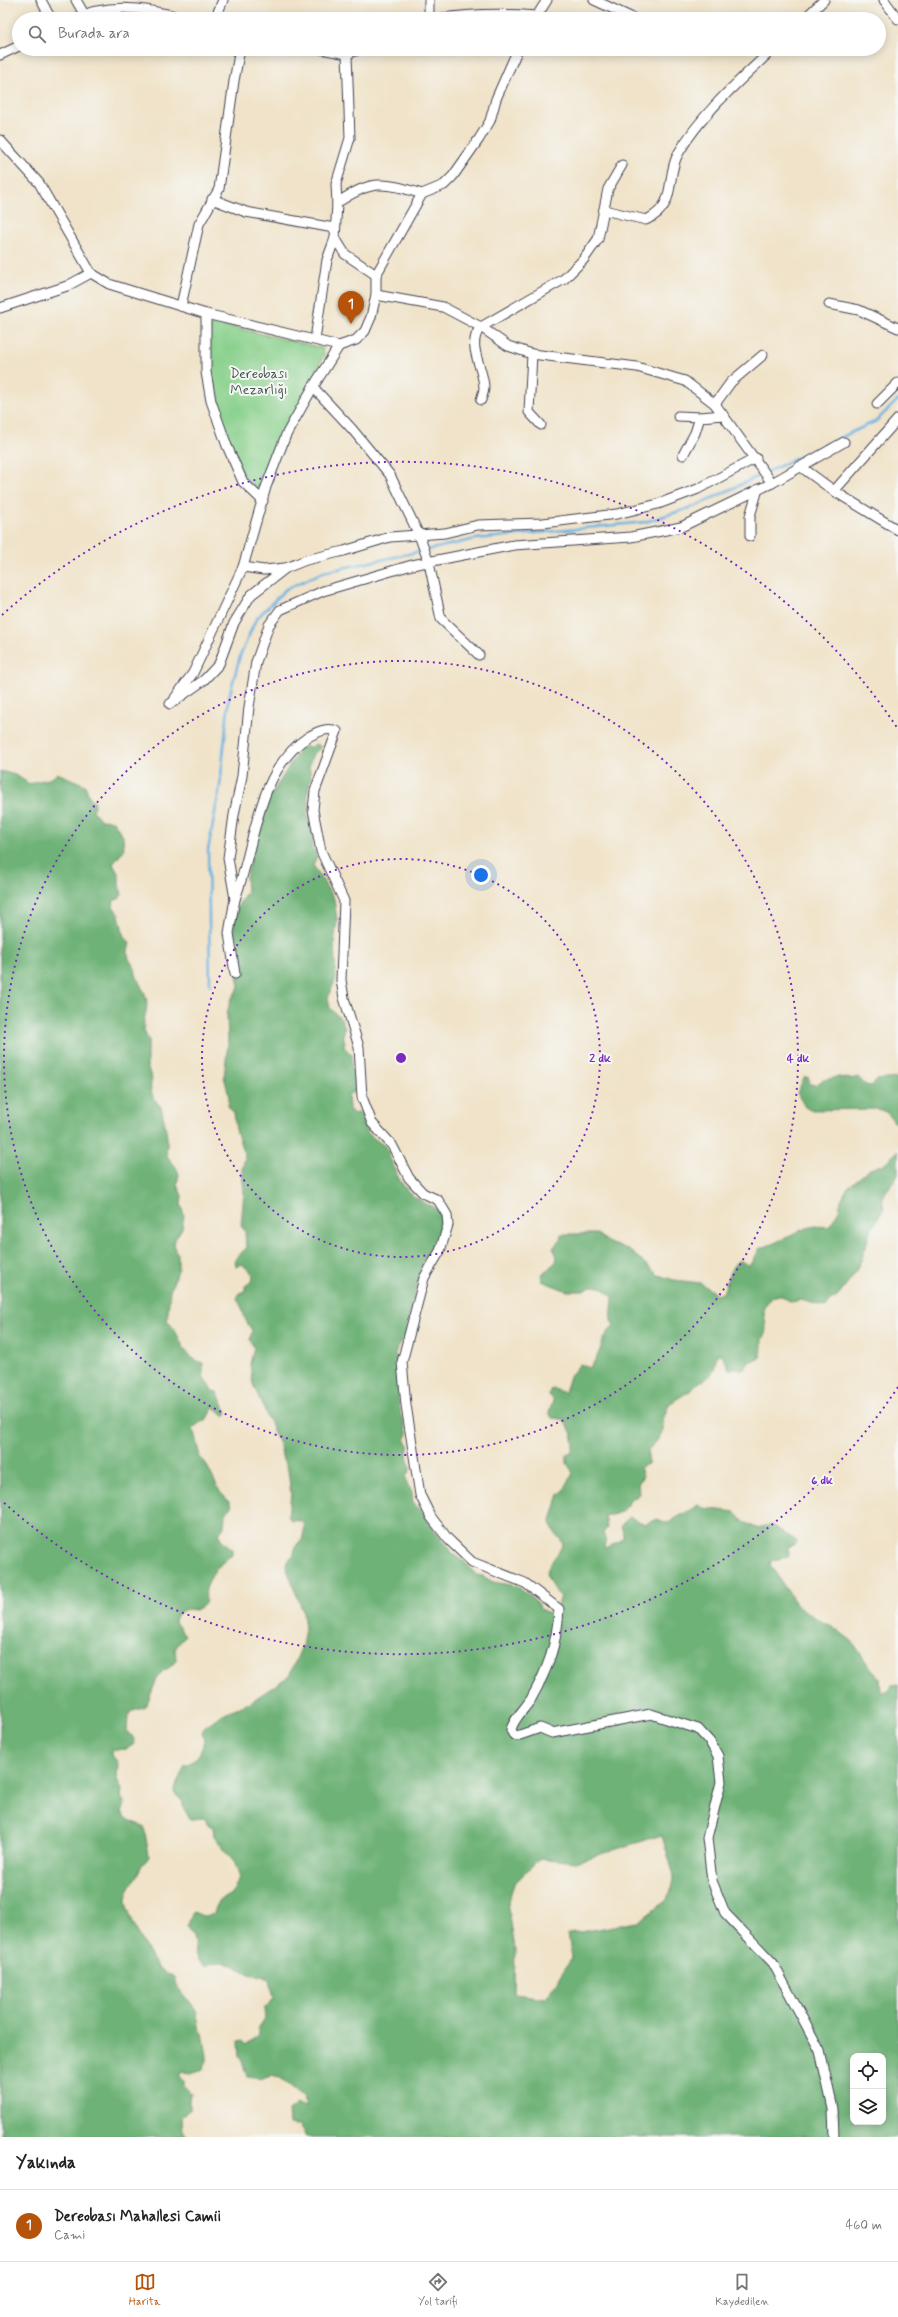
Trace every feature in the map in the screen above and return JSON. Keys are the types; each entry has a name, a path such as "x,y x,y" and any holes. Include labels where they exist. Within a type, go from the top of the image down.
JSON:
{"street":[{"path":"41,0 47,12"},
{"path":"76,0 83,12"},
{"path":"218,12 223,0"},
{"path":"429,0 429,12"},
{"path":"540,12 547,0"},
{"path":"594,0 619,12"},
{"path":"811,12 824,0"},
{"path":"884,0 898,19"},
{"path":"93,12 110,8 164,12"},
{"path":"0,55 12,49"},
{"path":"181,306 199,224 219,189 239,56"},
{"path":"315,339 327,260 335,238 334,228 338,202 336,184 339,168 350,138 347,56"},
{"path":"0,140 39,183 91,273 108,284 206,314 339,346 356,340 365,331 371,317 376,295 376,275 422,194 444,185 453,176 479,139 490,121 496,99 515,56"},
{"path":"604,210 646,220 662,208 669,198 677,156 690,136 719,102 766,56"},
{"path":"481,400 484,388 475,343 477,331 481,327 564,279 592,250 598,239 608,189 622,165"},
{"path":"338,202 356,190 373,184 394,185 422,194"},
{"path":"212,199 246,212 334,228"},
{"path":"335,238 345,254 376,275"},
{"path":"0,308 67,286 91,273"},
{"path":"376,295 443,307 481,327 508,346 532,354 637,367 685,380 715,404 756,458 772,483"},
{"path":"829,304 859,310 898,328"},
{"path":"206,314 206,372 211,401 227,446 243,482 263,501"},
{"path":"339,346 312,387 286,435 266,487 243,567 193,673 170,704 204,680 219,664 234,623 251,595 286,568 306,560 344,551 390,537 445,532 478,525 543,523 617,514 658,504 698,489 756,458"},
{"path":"532,354 529,412 540,424"},
{"path":"715,404 731,382 763,355"},
{"path":"878,404 898,383"},
{"path":"312,387 352,429 390,475 419,535 429,563 441,619 479,655"},
{"path":"678,416 700,417 723,415"},
{"path":"683,455 695,433 700,417"},
{"path":"834,491 898,419"},
{"path":"235,899 228,858 234,815 242,776 248,707 255,668 272,620 280,610 289,604 323,591 412,565 429,563 514,545 631,537 681,527 772,483 844,442"},
{"path":"800,466 834,491 898,530"},
{"path":"750,536 750,516 758,489"},
{"path":"243,567 264,570 286,568"},
{"path":"235,974 230,933 235,899 245,870 257,816 281,765 291,751 316,733 328,729 337,731 315,791 313,810 321,851 344,901 342,980 344,998 359,1047 362,1097 372,1123 392,1145 409,1178 423,1193 438,1200 444,1208 448,1220 448,1225 440,1251 424,1278 402,1362 415,1469 424,1505 448,1539 472,1562 525,1583 559,1609 557,1639 550,1659 527,1706 514,1721 511,1730 513,1734 517,1736 540,1728 552,1733 651,1714 698,1729 710,1742 718,1756 721,1782 707,1838 712,1881 725,1913 773,1963 820,2051 833,2109 834,2137"}],"green space":[{"name":"Dereobası Mezarlığı","path":"210,322 322,348 324,354 260,489 252,489 244,475 229,444 217,412 210,378"},
{"path":"315,744 320,746 320,748 312,756 309,766 311,776 307,795 309,805 307,814 313,834 312,847 317,856 313,865 334,899 337,920 334,943 336,978 328,998 330,1008 342,1020 345,1028 343,1035 345,1042 344,1047 352,1055 355,1091 348,1095 349,1109 354,1114 359,1112 363,1116 363,1123 368,1133 389,1150 394,1168 402,1184 412,1195 424,1203 440,1210 444,1224 439,1232 437,1247 422,1263 405,1336 395,1353 398,1368 397,1382 400,1390 398,1398 401,1416 408,1434 405,1440 408,1445 407,1454 410,1466 410,1471 406,1476 407,1484 412,1492 413,1503 422,1511 435,1532 448,1546 452,1553 465,1562 476,1575 483,1576 493,1582 518,1586 537,1602 541,1609 549,1613 554,1611 561,1597 554,1590 546,1574 563,1543 553,1530 551,1521 559,1494 563,1492 573,1473 567,1463 567,1455 571,1453 573,1448 573,1439 572,1434 565,1422 561,1419 552,1418 549,1412 553,1401 549,1395 550,1390 554,1389 565,1393 570,1376 580,1364 590,1368 607,1333 614,1325 611,1321 613,1297 601,1287 592,1286 583,1291 567,1291 542,1281 541,1275 556,1262 557,1256 553,1248 560,1240 561,1234 597,1234 611,1244 628,1249 658,1275 674,1280 701,1283 717,1295 723,1293 730,1271 739,1260 748,1265 752,1263 760,1248 773,1244 804,1229 815,1226 829,1227 839,1210 841,1200 848,1187 870,1169 884,1164 898,1151 898,1174 883,1198 884,1208 870,1232 862,1258 853,1276 835,1299 830,1301 826,1307 801,1300 791,1302 782,1296 772,1296 764,1307 766,1332 762,1339 762,1350 760,1357 750,1361 744,1369 729,1369 722,1354 717,1354 714,1370 704,1381 698,1383 691,1390 669,1404 663,1420 663,1431 656,1442 648,1450 648,1464 640,1467 643,1476 638,1484 639,1494 619,1512 613,1515 605,1515 607,1528 603,1533 606,1542 605,1547 607,1548 621,1540 623,1531 621,1525 630,1517 645,1524 657,1519 668,1523 698,1505 703,1508 735,1512 740,1519 756,1528 771,1525 797,1541 796,1544 788,1547 788,1557 772,1560 770,1565 797,1605 818,1620 832,1626 852,1641 871,1669 880,1678 881,1692 886,1692 892,1686 898,1685 898,2137 306,2137 299,2126 289,2124 288,2111 297,2104 307,2107 304,2097 279,2077 272,2075 260,2079 247,2077 242,2060 239,2057 238,2042 243,2041 246,2045 258,2035 258,2029 265,2018 264,2009 274,1998 270,1980 262,1976 247,1974 238,1967 232,1965 221,1963 204,1967 198,1961 195,1952 194,1939 187,1926 193,1912 203,1916 214,1914 219,1902 231,1895 240,1877 234,1861 214,1836 213,1827 207,1824 205,1818 190,1819 183,1807 183,1802 174,1793 185,1765 194,1760 200,1752 204,1742 202,1732 205,1726 224,1713 249,1703 289,1676 302,1646 305,1629 303,1612 286,1567 287,1561 294,1554 295,1546 302,1541 305,1526 301,1521 291,1520 288,1516 291,1494 288,1470 283,1460 280,1446 253,1384 250,1364 254,1348 250,1340 252,1330 237,1299 239,1293 245,1291 245,1286 252,1281 253,1274 242,1264 236,1267 235,1263 236,1258 246,1248 245,1231 241,1226 244,1192 242,1170 245,1157 236,1130 234,1113 228,1106 229,1097 224,1076 228,1044 227,1014 230,1001 239,987 232,942 236,909 247,891 246,878 261,817 268,800 300,749 303,747 312,747","holes":["662,1835 674,1876 667,1900 638,1922 568,1934 572,1958 546,1998 514,1994 515,1949 508,1902 514,1884 540,1858 575,1862"]},
{"path":"0,771 15,775 30,784 52,778 57,773 85,785 89,796 95,803 93,811 101,820 113,821 123,836 124,850 113,864 119,875 119,886 122,894 119,899 114,900 113,906 119,915 124,936 130,943 128,957 135,968 147,1001 144,1028 145,1034 149,1041 147,1049 147,1067 152,1079 151,1091 161,1107 167,1136 166,1155 176,1167 179,1174 177,1184 182,1196 181,1205 184,1215 182,1228 174,1241 175,1250 178,1254 178,1270 170,1291 167,1321 176,1332 185,1350 195,1360 203,1363 203,1376 212,1391 217,1392 227,1413 224,1416 213,1408 206,1420 202,1421 193,1428 200,1457 205,1462 220,1492 230,1502 231,1507 225,1515 224,1527 219,1534 221,1539 232,1549 232,1555 220,1565 211,1577 206,1590 205,1603 200,1608 194,1610 187,1609 177,1615 175,1622 185,1635 175,1649 176,1660 158,1676 146,1707 133,1711 128,1716 127,1731 135,1739 134,1744 127,1749 113,1750 111,1754 118,1763 117,1779 122,1789 121,1797 125,1805 122,1811 125,1818 144,1827 149,1856 141,1866 138,1876 127,1895 126,1903 148,1953 160,1970 174,1978 176,1985 197,2012 198,2028 203,2033 207,2056 204,2069 190,2073 183,2072 179,2075 184,2081 184,2086 192,2094 189,2100 189,2110 181,2117 182,2131 186,2137 0,2137"},
{"path":"808,1077 810,1084 815,1085 823,1080 839,1077 850,1079 858,1077 866,1085 872,1086 877,1080 898,1078 898,1122 894,1122 885,1111 876,1109 810,1110 805,1107 797,1093 804,1078"}],"waterway":[{"path":"767,472 876,421 898,400"},
{"path":"427,550 476,539 645,522 696,506 763,474"},
{"path":"210,985 208,850 220,786 229,697 240,656 256,619 286,589 324,572 422,551"}],"place":[{"name":"Dereobası Mahallesi Camii","path":"351,324"}]}
